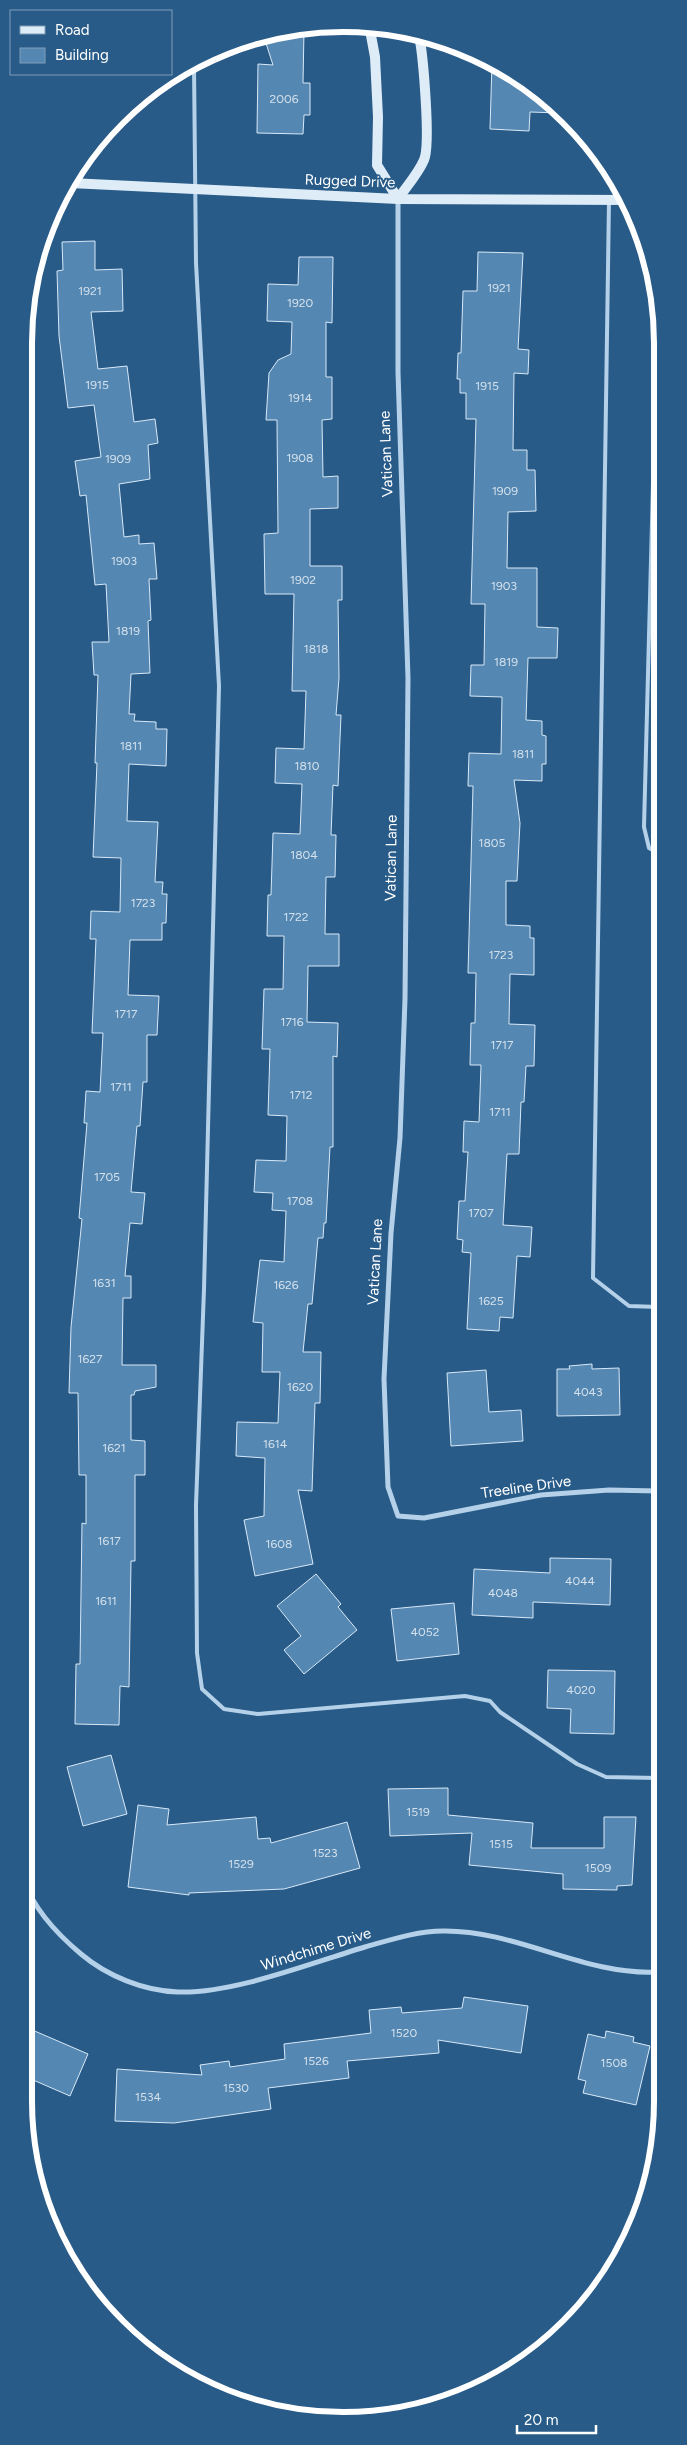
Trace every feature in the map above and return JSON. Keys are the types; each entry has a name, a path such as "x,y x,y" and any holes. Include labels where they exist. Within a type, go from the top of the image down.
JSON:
{"street":[{"path":"371,34 375,57 378,117 377,165 398,199 424,159 426,116 420,42"},
{"name":"Rugged Drive","path":"77,183 398,199 619,200"},
{"name":"Vatican Lane","path":"398,199 398,372 408,678 405,999 400,1138 391,1234 384,1379 388,1487 398,1516"},
{"name":"Treeline Drive","path":"398,1516 424,1518 541,1494 609,1490 654,1491"},
{"name":"Windchime Drive","path":"32,1900 59,1936 92,1964 134,1984 178,1992 229,1988 390,1940 442,1931 475,1933 598,1965 654,1972"}],"lane":[{"path":"194,71 196,263 219,686 196,1505 197,1653 202,1689 224,1709 258,1714 465,1696 490,1701 500,1712 577,1764 606,1777 654,1778"},
{"path":"619,200 593,1278 629,1306 654,1307"},
{"path":"654,446 644,828 649,848 654,851"}],"building":[{"path":"304,35 303,83 310,83 310,115 304,115 303,134 257,133 258,64 273,65 266,42"},
{"path":"492,70 533,97 552,113 530,112 529,131 490,129"},
{"path":"95,241 95,270 122,269 123,311 91,312 98,369 127,366 134,422 155,419 158,443 148,445 150,479 119,484 124,537 139,535 139,544 154,543 157,579 149,579 151,620 148,621 150,673 131,674 129,714 135,714 134,721 156,722 156,729 167,729 166,766 129,764 127,821 158,822 155,882 163,882 162,894 167,894 166,923 162,923 162,940 130,940 128,995 159,996 157,1035 147,1035 147,1082 143,1082 140,1126 137,1126 131,1192 145,1193 142,1224 130,1223 125,1276 131,1276 131,1298 123,1298 122,1365 156,1365 156,1387 135,1391 134,1395 131,1395 131,1440 145,1441 145,1475 135,1475 135,1561 131,1561 129,1687 120,1686 119,1725 75,1724 76,1664 80,1664 82,1523 86,1524 86,1475 79,1475 78,1393 69,1393 71,1327 82,1219 79,1218 87,1123 84,1123 86,1091 100,1092 103,1033 92,1033 96,939 90,939 91,911 120,912 121,858 93,857 98,675 94,675 92,642 109,642 106,584 95,585 86,495 80,496 75,461 101,457 94,405 68,408 59,336 57,271 63,270 62,242"},
{"path":"478,252 523,253 518,349 529,350 528,374 514,373 513,450 527,450 527,470 535,470 536,511 508,512 507,568 537,568 537,627 558,628 557,658 528,658 526,720 542,721 542,735 546,736 546,764 542,764 542,781 514,780 520,823 517,881 506,881 506,925 530,926 530,938 534,938 534,975 510,974 509,1024 535,1025 534,1066 526,1066 524,1102 521,1102 519,1154 507,1154 503,1225 532,1227 530,1257 517,1256 513,1318 500,1317 499,1331 467,1329 471,1253 462,1252 463,1240 457,1239 459,1201 465,1201 468,1152 463,1152 464,1121 479,1122 481,1065 470,1065 471,1023 475,1023 476,973 468,973 473,786 468,786 469,753 501,754 502,697 470,696 471,665 484,665 485,604 471,604 476,419 466,419 466,393 460,393 460,379 457,379 458,353 461,353 463,291 477,291"},
{"path":"299,257 333,257 332,323 326,322 326,377 332,377 332,419 322,420 323,477 338,476 338,508 310,509 310,566 342,566 342,600 338,600 339,678 336,715 341,715 338,786 333,785 331,835 336,835 335,877 326,877 325,934 339,934 339,966 308,966 307,1022 338,1023 337,1057 333,1056 333,1147 330,1147 326,1223 324,1223 323,1238 318,1238 312,1304 308,1304 303,1352 321,1352 320,1403 315,1403 312,1491 298,1490 313,1564 255,1576 244,1520 264,1516 265,1458 236,1456 237,1422 278,1423 280,1372 262,1372 263,1323 253,1322 260,1260 284,1262 286,1211 272,1210 273,1193 254,1192 256,1160 286,1161 287,1116 268,1115 270,1049 262,1049 264,989 283,989 284,936 267,936 268,895 271,895 273,833 300,834 302,784 275,783 276,748 304,749 306,691 292,691 294,594 265,594 264,534 278,533 277,420 266,420 269,373 278,360 291,354 292,322 267,321 268,284 298,285"},
{"path":"592,1364 592,1369 619,1368 620,1415 557,1416 557,1369 570,1369 569,1366"},
{"path":"486,1370 489,1412 521,1410 523,1441 451,1446 447,1373"},
{"path":"550,1558 611,1559 610,1605 533,1602 533,1618 472,1615 474,1569 550,1573"},
{"path":"316,1574 341,1604 338,1607 357,1630 304,1674 284,1650 301,1636 277,1606"},
{"path":"454,1603 459,1654 397,1661 391,1609"},
{"path":"548,1670 615,1671 614,1734 570,1733 571,1709 547,1708"},
{"path":"111,1755 127,1814 83,1826 67,1767"},
{"path":"448,1788 448,1815 533,1823 531,1848 604,1848 604,1817 636,1817 632,1885 617,1886 617,1890 563,1889 563,1874 469,1865 472,1833 390,1836 388,1789"},
{"path":"138,1805 169,1809 167,1825 256,1817 258,1839 270,1838 271,1843 347,1822 360,1868 284,1889 189,1893 189,1895 128,1887"},
{"path":"464,1997 528,2006 521,2053 438,2040 439,2053 347,2061 349,2078 268,2088 271,2109 174,2123 115,2121 117,2069 202,2075 200,2065 229,2061 230,2067 285,2059 284,2044 371,2033 369,2010 401,2007 402,2013 462,2008"},
{"path":"32,2030 88,2054 70,2096 32,2079"},
{"path":"606,2031 634,2037 633,2042 650,2046 636,2105 583,2093 586,2081 578,2079 588,2034 605,2038"}]}
